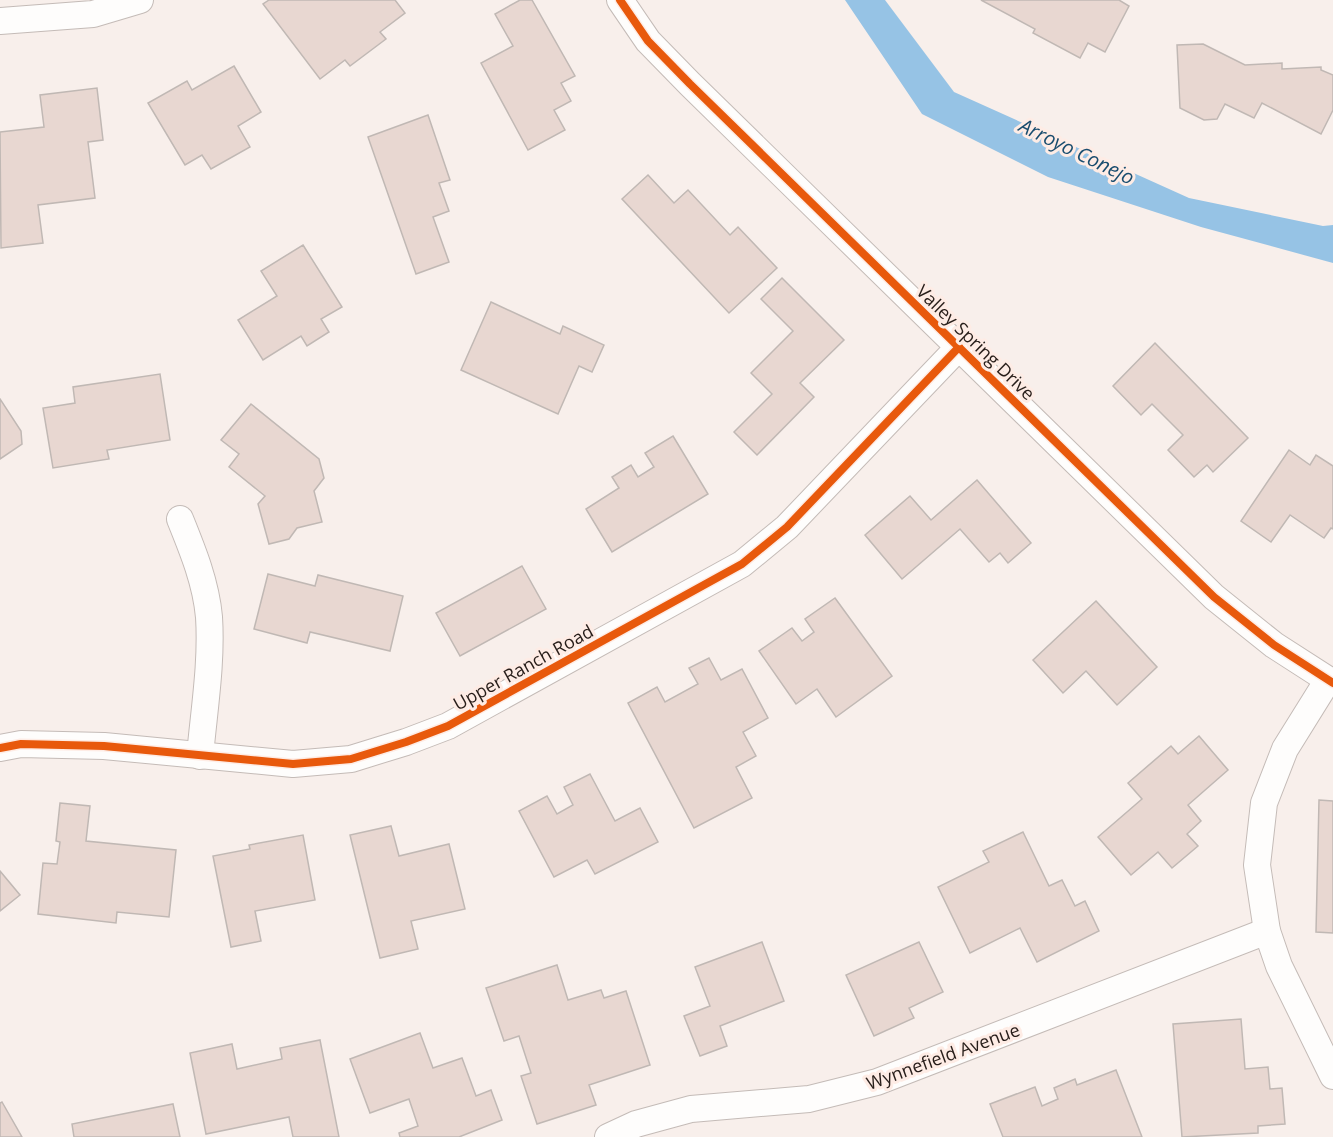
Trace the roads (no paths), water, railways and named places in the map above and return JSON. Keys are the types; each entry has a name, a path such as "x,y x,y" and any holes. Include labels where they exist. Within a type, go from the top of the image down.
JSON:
{"street":[{"path":"0,21 93,14 140,0"},
{"name":"Valley Spring Drive","path":"620,0 648,41 690,84 1214,597 1274,645 1330,681"},
{"name":"Upper Ranch Road","path":"0,748 21,744 105,746 293,764 351,759 448,726 742,564 787,527 959,346"},
{"path":"180,519 199,564 208,615 209,648 200,756"},
{"path":"1330,681 1285,749 1264,803 1257,865 1267,931 1279,966 1333,1076"},
{"name":"Wynnefield Avenue","path":"608,1137 636,1124 691,1109 808,1099 877,1082 1267,931"}],"water":[{"name":"Arroyo Conejo","path":"845,0 885,0 954,92 1189,198 1323,226 1333,225 1333,263 1201,227 1048,177 922,114"}]}
